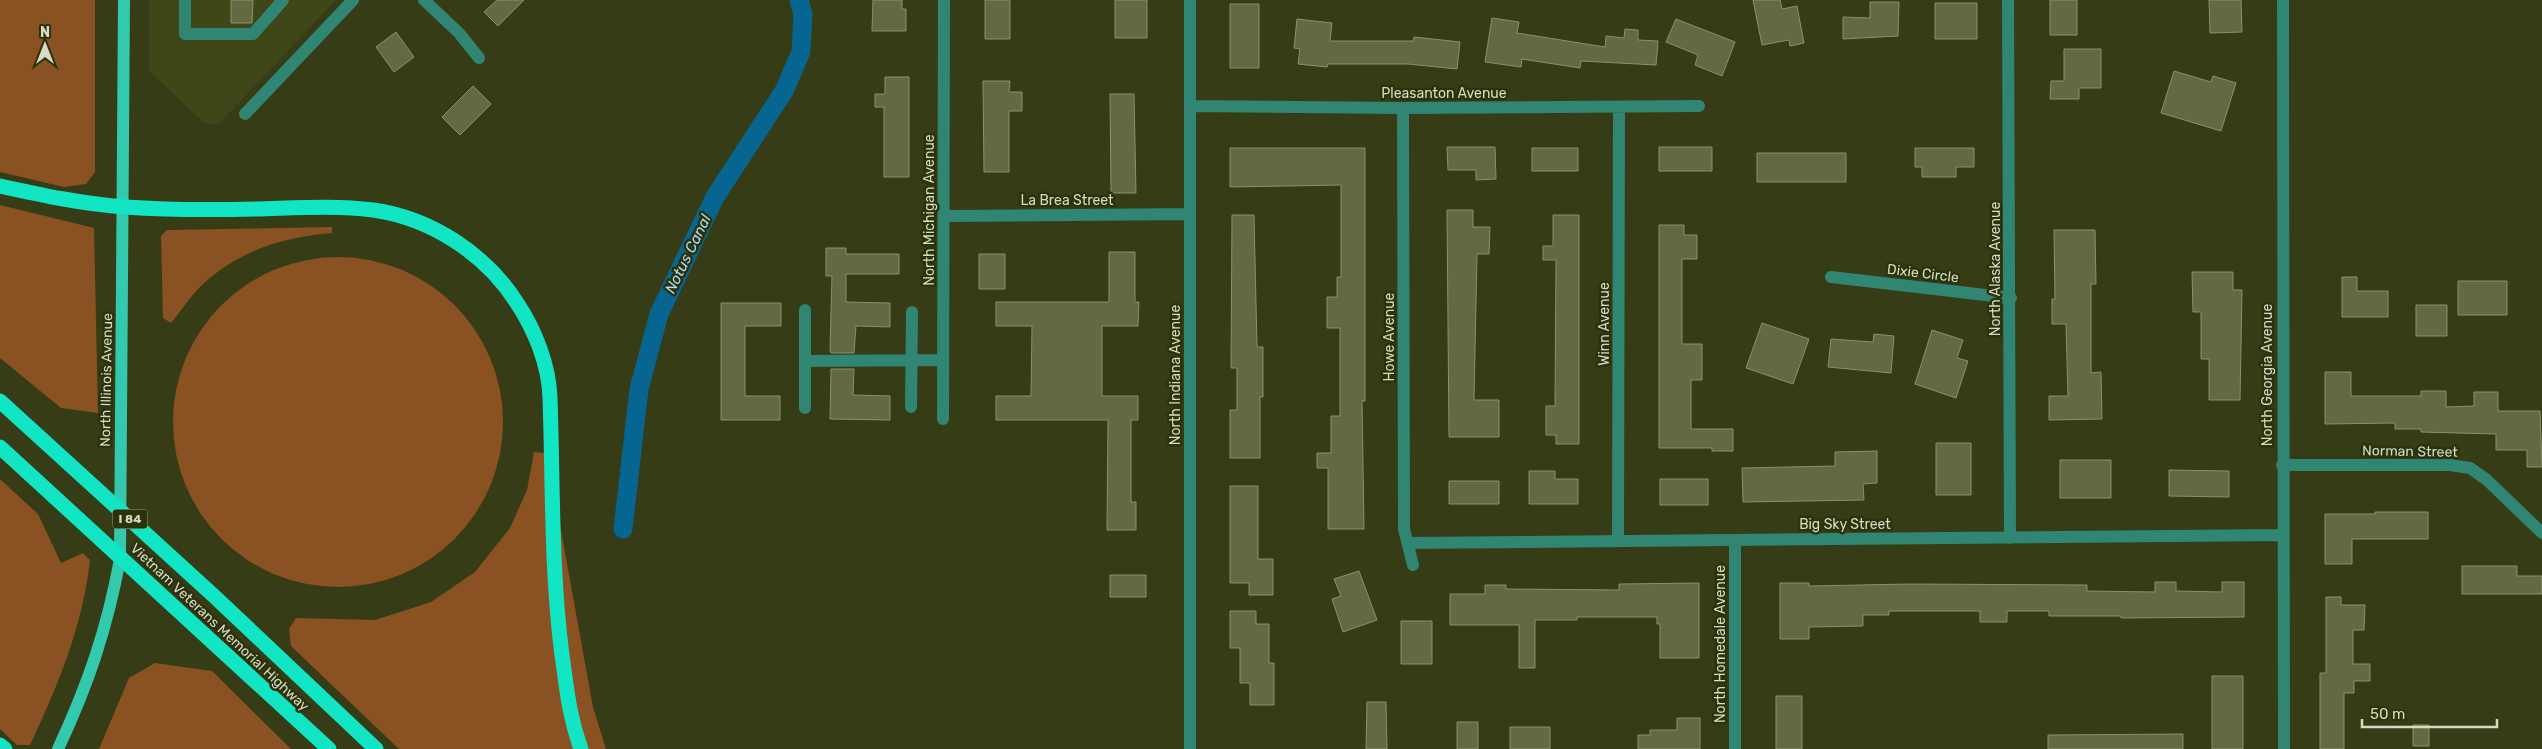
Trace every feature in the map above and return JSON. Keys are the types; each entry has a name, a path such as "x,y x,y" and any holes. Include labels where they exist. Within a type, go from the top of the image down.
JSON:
{"highway":[{"path":"0,186 58,198 124,207 224,210 339,208 374,210 412,221 447,236 481,259 505,284 524,313 538,343 550,393 555,597 570,721 581,749"},
{"name":"Vietnam Veterans Memorial Highway","path":"0,401 214,596 376,749"},
{"name":"Vietnam Veterans Memorial Highway","path":"0,447 329,749"},
{"path":"0,745 5,749"}],"main road":[{"name":"North Illinois Avenue","path":"58,749 89,679 101,643 120,559 124,0"}],"street":[{"path":"185,0 185,34 253,34 283,0"},
{"path":"245,114 354,0"},
{"path":"424,0 459,33 479,58"},
{"name":"North Michigan Avenue","path":"943,419 944,0"},
{"name":"North Indiana Avenue","path":"1190,0 1190,749"},
{"name":"North Alaska Avenue","path":"2008,0 2010,538"},
{"name":"North Georgia Avenue","path":"2283,0 2282,536 2284,749"},
{"name":"Pleasanton Avenue","path":"1190,106 1403,108 1699,106"},
{"name":"Winn Avenue","path":"1618,541 1619,107"},
{"name":"Howe Avenue","path":"1403,108 1404,528 1413,565"},
{"name":"La Brea Street","path":"944,216 1190,214"},
{"name":"Dixie Circle","path":"1831,277 2010,298"},
{"path":"805,310 805,408"},
{"path":"911,407 912,312"},
{"path":"805,361 944,360"},
{"name":"Norman Street","path":"2282,465 2450,465 2470,468 2487,480 2542,532"},
{"name":"Big Sky Street","path":"1408,543 2282,536"},
{"name":"North Homedale Avenue","path":"1735,540 1735,749"}],"shaded area":[{"path":"0,0 95,0 95,172 86,184 64,187 0,172"},
{"path":"149,0 336,0 219,124 204,123 149,71"},
{"path":"0,205 94,228 98,413 61,408 0,358"},
{"path":"332,227 332,233 278,242 245,255 229,264 200,287 171,323 163,318 161,236 167,230"},
{"path":"338,257 370,260 401,270 430,285 454,306 475,330 490,359 500,390 503,422 500,454 490,485 475,514 454,538 430,559 401,574 370,584 338,587 306,584 275,574 246,559 222,538 201,514 186,485 176,454 173,422 176,390 186,359 201,330 222,306 246,285 275,270 306,260"},
{"path":"534,452 547,453 593,707 606,749 399,749 291,646 289,629 296,618 375,620 431,602 475,572 510,528 527,490"},
{"path":"0,479 38,514 61,563 83,553 90,560 82,608 68,655 30,745 17,745 0,729"},
{"path":"155,663 212,671 291,749 99,749 129,678"}],"building":[{"path":"231,0 253,0 252,23 231,23"},
{"path":"497,0 524,0 498,26 484,12"},
{"path":"873,0 902,0 902,9 906,9 906,31 872,31"},
{"path":"985,0 1010,0 1010,39 985,39"},
{"path":"1115,0 1147,0 1147,38 1115,38"},
{"path":"1753,0 1780,0 1782,9 1797,6 1804,43 1790,46 1789,40 1762,45"},
{"path":"2050,0 2077,0 2077,35 2050,35"},
{"path":"2209,0 2241,0 2242,32 2210,33"},
{"path":"1870,2 1899,2 1898,36 1843,39 1843,17 1870,18"},
{"path":"1935,3 1977,3 1977,39 1935,39"},
{"path":"1230,4 1259,4 1259,68 1230,68"},
{"path":"1492,18 1519,22 1517,33 1605,47 1606,36 1624,38 1625,29 1638,30 1638,40 1658,41 1656,65 1581,61 1580,68 1522,59 1521,67 1485,62"},
{"path":"1297,19 1332,23 1330,41 1413,41 1414,37 1460,42 1457,69 1408,64 1328,64 1327,67 1298,64 1300,49 1294,48"},
{"path":"1676,19 1735,42 1722,76 1695,65 1698,55 1666,42"},
{"path":"396,32 414,57 394,72 376,47"},
{"path":"2064,49 2101,49 2101,88 2079,88 2079,99 2050,99 2051,81 2064,81"},
{"path":"2174,71 2211,82 2213,76 2236,83 2221,131 2161,113"},
{"path":"885,77 909,77 909,177 884,177 884,107 875,107 875,94 885,94"},
{"path":"983,81 1010,81 1009,92 1022,92 1022,111 1009,111 1009,172 984,172"},
{"path":"473,86 491,104 460,135 442,117"},
{"path":"1110,94 1134,94 1136,193 1111,193"},
{"path":"1447,147 1495,147 1496,179 1476,180 1476,170 1448,170"},
{"path":"1659,147 1712,147 1712,171 1659,171"},
{"path":"1230,148 1365,148 1365,401 1362,401 1364,529 1328,529 1328,468 1317,468 1317,453 1331,453 1331,416 1340,416 1340,328 1327,328 1327,297 1337,297 1337,277 1341,277 1341,185 1230,187"},
{"path":"1532,148 1578,148 1578,171 1532,171"},
{"path":"1915,148 1974,148 1974,167 1956,167 1956,177 1922,177 1922,167 1915,167"},
{"path":"1757,153 1846,153 1846,182 1757,182"},
{"path":"1447,210 1473,210 1473,227 1490,227 1489,254 1477,254 1474,400 1499,400 1499,437 1449,437"},
{"path":"1232,215 1254,215 1257,347 1263,347 1263,397 1260,397 1260,458 1230,458 1230,410 1237,410 1237,368 1231,368"},
{"path":"1553,215 1579,215 1579,444 1556,444 1556,435 1546,435 1546,406 1555,406 1556,260 1543,260 1543,246 1553,246"},
{"path":"1659,225 1684,225 1684,235 1697,235 1697,259 1682,259 1682,344 1702,344 1702,380 1691,380 1691,429 1733,429 1733,451 1712,451 1712,448 1659,448"},
{"path":"2054,230 2095,230 2096,284 2091,284 2091,373 2101,372 2102,419 2049,420 2049,396 2068,396 2066,324 2052,324 2052,299 2055,299"},
{"path":"826,248 846,248 846,254 899,254 899,274 846,274 846,302 890,303 890,327 856,326 854,353 831,353 830,350 832,276 826,276"},
{"path":"1109,252 1135,252 1135,302 1139,302 1138,326 1102,326 1102,396 1138,396 1138,420 1131,420 1131,502 1136,502 1136,530 1107,530 1108,420 996,420 996,396 1031,396 1032,326 996,326 996,302 1109,302"},
{"path":"979,254 1005,254 1005,289 979,289"},
{"path":"2192,272 2233,272 2233,290 2242,290 2240,400 2209,400 2209,359 2201,359 2201,312 2193,312"},
{"path":"2342,277 2357,277 2357,291 2388,291 2388,317 2342,317"},
{"path":"2458,281 2507,281 2507,315 2458,315"},
{"path":"721,303 781,303 781,326 745,326 745,396 780,396 780,420 721,420"},
{"path":"2416,305 2447,305 2447,336 2416,336"},
{"path":"1762,323 1809,339 1793,384 1746,368"},
{"path":"1932,330 1963,340 1957,358 1968,361 1956,398 1915,384"},
{"path":"1874,334 1894,336 1891,373 1828,367 1831,339 1873,342"},
{"path":"831,369 854,369 853,395 890,396 890,420 830,419"},
{"path":"2325,372 2351,372 2351,396 2421,396 2421,391 2446,391 2446,407 2474,406 2474,392 2498,392 2498,411 2540,411 2542,467 2527,467 2527,450 2496,450 2496,434 2421,432 2421,429 2395,429 2395,423 2325,424"},
{"path":"1936,443 1971,443 1971,495 1936,495"},
{"path":"1877,451 1877,483 1863,484 1864,500 1743,502 1742,468 1835,466 1835,452"},
{"path":"2060,460 2111,460 2111,498 2060,498"},
{"path":"2169,470 2229,471 2229,497 2169,496"},
{"path":"1529,471 1555,471 1555,479 1578,479 1578,504 1529,504"},
{"path":"1660,479 1708,479 1708,505 1660,505"},
{"path":"1449,481 1499,481 1499,504 1449,504"},
{"path":"1230,486 1258,486 1258,559 1273,559 1273,595 1249,595 1249,583 1230,583"},
{"path":"2375,512 2428,512 2428,539 2352,539 2352,564 2325,564 2325,514 2375,514"},
{"path":"2462,566 2517,566 2517,576 2542,576 2542,594 2462,594"},
{"path":"1359,571 1377,620 1343,632 1332,599 1341,596 1334,579"},
{"path":"1110,575 1146,575 1146,597 1110,597"},
{"path":"2155,582 2176,582 2176,591 2222,592 2222,582 2244,582 2244,617 2121,618 2121,616 2049,616 2049,611 2007,611 2007,622 1980,622 1980,611 1889,611 1889,615 1863,615 1863,626 1809,627 1809,639 1780,639 1780,583 1809,583 1809,586 1910,584 2087,585 2087,591 2155,592"},
{"path":"1699,583 1699,658 1660,658 1660,624 1657,624 1657,617 1577,617 1577,620 1535,620 1535,668 1519,668 1519,625 1450,625 1450,594 1485,594 1485,585 1506,585 1506,589 1619,590 1619,584"},
{"path":"2326,597 2341,597 2341,605 2365,605 2364,630 2353,630 2353,664 2370,664 2370,681 2354,681 2354,693 2344,693 2344,749 2320,749 2320,673 2326,673"},
{"path":"1230,611 1256,611 1256,624 1269,624 1269,663 1274,663 1274,705 1250,705 1250,683 1240,683 1240,648 1230,648"},
{"path":"1401,621 1432,621 1432,664 1401,664"},
{"path":"2212,676 2243,676 2243,749 2212,749"},
{"path":"1776,696 1802,696 1802,749 1776,749"},
{"path":"1367,702 1386,702 1387,749 1366,749"},
{"path":"1677,718 1700,718 1700,749 1638,749 1638,735 1650,735 1650,730 1677,730"},
{"path":"1457,722 1478,722 1478,749 1457,749"},
{"path":"2413,725 2429,725 2429,746 2413,746"},
{"path":"1510,727 1550,727 1550,749 1510,749"},
{"path":"2183,734 2183,749 2048,749 2048,735"}],"waterway":[{"name":"Notus Canal","path":"623,529 639,389 659,314 715,197 784,91 801,52 803,14 799,0"}]}
